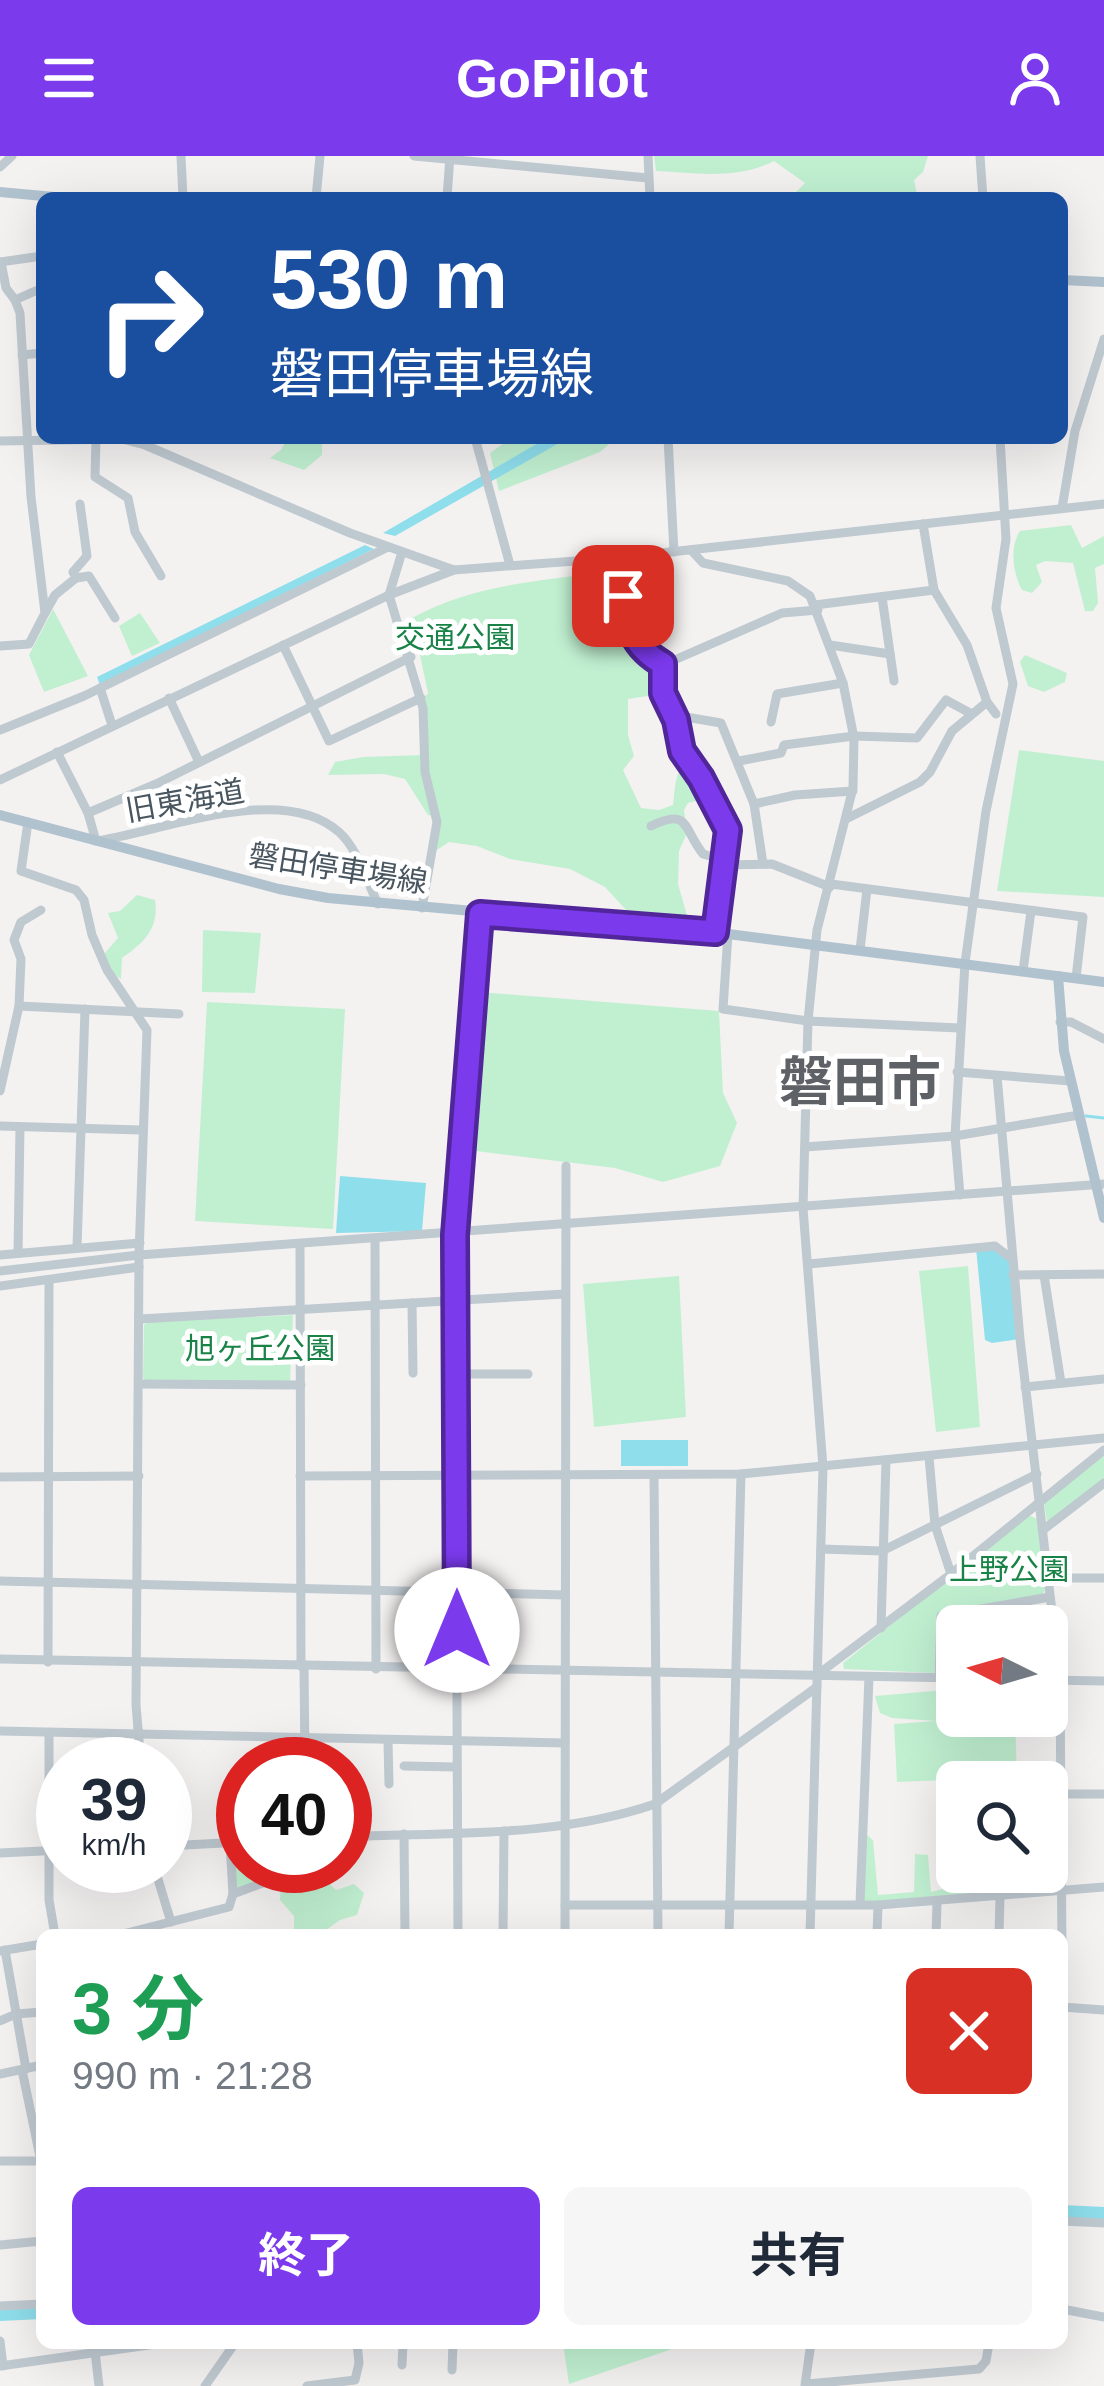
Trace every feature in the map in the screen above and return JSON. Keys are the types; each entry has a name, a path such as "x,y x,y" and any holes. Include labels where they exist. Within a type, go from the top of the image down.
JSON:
{"main road":[{"path":"0,192 36,195"},
{"path":"1068,280 1104,282"},
{"name":"磐田停車場線","path":"0,815 279,889 379,904 721,933 1104,982"},
{"path":"1058,976 1070,1081 1100,1184 1104,1218"}],"street":[{"path":"0,167 12,156"},
{"path":"181,156 183,192"},
{"path":"317,192 320,156"},
{"path":"413,156 518,160 648,178"},
{"path":"579,171 580,156"},
{"path":"648,156 649,192"},
{"path":"980,156 983,192"},
{"path":"447,192 450,158"},
{"path":"36,257 1,262 6,288 15,300 22,355 45,613"},
{"path":"15,300 36,291"},
{"path":"1062,508 1082,403 1104,339"},
{"path":"22,355 36,354"},
{"path":"0,441 36,440"},
{"path":"96,444 95,477 128,498 135,532 160,577"},
{"path":"137,444 368,540 454,570"},
{"path":"477,444 510,565"},
{"path":"668,444 674,552"},
{"path":"960,1195 955,1136 965,963 992,773 1012,684 996,608 1006,515 1000,444"},
{"path":"76,578 74,572 87,556 80,504"},
{"path":"4,778 389,595 454,570 616,558 1104,504"},
{"path":"923,524 934,590 967,645 996,714"},
{"path":"0,730 100,688 386,547"},
{"path":"691,550 703,563 800,586 816,608 830,645 854,736 853,790 816,944 808,1022 802,1208 824,1467 810,1929"},
{"path":"402,552 389,595 421,698 425,772 437,822 422,908"},
{"path":"616,558 630,634 646,654 663,664"},
{"path":"0,646 29,644 56,595 76,578 89,576 115,618"},
{"path":"663,664 782,614 934,590"},
{"path":"882,597 894,681"},
{"path":"283,645 329,741 421,698"},
{"path":"830,645 890,654"},
{"path":"88,813 411,657"},
{"path":"663,664 663,693 682,751 728,830 721,933 723,1009 808,1022 959,1028"},
{"path":"771,722 777,694 843,683"},
{"path":"100,688 112,725"},
{"path":"169,698 199,763"},
{"path":"740,761 781,753 784,746 854,736 917,738 946,700 970,713"},
{"path":"848,818 920,782 952,731 988,702"},
{"path":"674,716 721,723 754,804 763,864"},
{"path":"57,752 88,813 96,841"},
{"path":"754,804 853,790"},
{"name":"旧東海道","path":"96,841 199,817 306,814 342,834 379,904"},
{"path":"651,826 667,818 679,819 703,854 724,863 763,864 831,886 1083,917 1076,978"},
{"path":"28,822 20,871 76,890 84,900 107,970 147,1030 139,1261 139,1736"},
{"path":"860,950 867,889"},
{"path":"0,1091 19,1006 21,959 14,940 22,922 41,910"},
{"path":"1023,971 1030,911"},
{"path":"458,1929 455,1235 480,914"},
{"path":"19,1006 179,1014"},
{"path":"77,1248 85,1009"},
{"path":"1060,1022 1071,1022 1104,1040"},
{"path":"958,1072 1070,1081"},
{"path":"997,1076 1013,1275 1051,1605"},
{"path":"805,1147 955,1136 1079,1115"},
{"path":"0,1126 142,1130"},
{"path":"18,1253 20,1126"},
{"path":"565,1929 566,1166"},
{"path":"0,1271 1100,1184"},
{"path":"376,1240 376,1669"},
{"path":"0,1255 140,1243"},
{"path":"300,1244 299,1590 304,1737"},
{"path":"809,1264 995,1246 1012,1259"},
{"path":"0,1286 49,1281 139,1261"},
{"path":"1013,1275 1104,1274"},
{"path":"1044,1275 1061,1383"},
{"path":"48,1662 49,1281"},
{"path":"140,1319 565,1294"},
{"path":"412,1303 413,1373"},
{"path":"456,1373 528,1374"},
{"path":"1025,1387 1104,1378"},
{"path":"140,1384 301,1384"},
{"path":"300,1475 741,1474 1104,1438"},
{"path":"372,1836 565,1827 656,1804 733,1749 1104,1450"},
{"path":"929,1457 935,1525 951,1574"},
{"path":"881,1628 886,1461"},
{"path":"728,1929 741,1474"},
{"path":"821,1549 882,1551 1037,1474"},
{"path":"654,1475 658,1929"},
{"path":"0,1477 139,1476"},
{"path":"1043,1530 1104,1483"},
{"path":"1048,1578 1104,1578"},
{"path":"0,1581 565,1595"},
{"path":"1004,1605 1050,1597"},
{"path":"0,1659 735,1674 817,1681 936,1678"},
{"path":"860,1904 868,1677"},
{"path":"1068,1680 1104,1681"},
{"path":"0,1731 216,1737"},
{"path":"372,1741 565,1744"},
{"path":"388,1741 388,1784"},
{"path":"404,1766 457,1767"},
{"path":"1068,1794 1104,1794"},
{"path":"503,1929 504,1831"},
{"path":"404,1834 405,1929"},
{"path":"0,1853 36,1852"},
{"path":"1068,1891 1104,1887"},
{"path":"49,1893 54,1929"},
{"path":"164,1893 177,1929"},
{"path":"565,1905 878,1905 1043,1893"},
{"path":"1063,1929 1064,1893"},
{"path":"143,1929 229,1907 233,1894"},
{"path":"999,1929 1000,1897"},
{"path":"936,1929 937,1903"},
{"path":"877,1929 878,1905"},
{"path":"36,1945 3,1950 36,2123"},
{"path":"1068,2007 1104,2010"},
{"path":"0,2021 36,2012"},
{"path":"0,2074 36,2066"},
{"path":"0,2162 36,2164"},
{"path":"1068,2221 1104,2223"},
{"path":"0,2245 36,2242"},
{"path":"0,2306 36,2304"},
{"path":"1068,2310 1104,2317"},
{"path":"0,2341 1,2366 90,2349"},
{"path":"95,2349 99,2386"},
{"path":"206,2386 231,2349"},
{"path":"307,2386 353,2383 359,2373 357,2349"},
{"path":"402,2365 403,2349"},
{"path":"452,2370 453,2349"},
{"path":"810,2349 805,2385 935,2380 979,2368 988,2349"}],"green space":[{"path":"654,156 928,156 923,172 914,180 916,192 796,192 805,183 774,161 731,173 656,171"},
{"path":"284,444 322,444 322,455 304,470 270,458"},
{"path":"503,444 609,444 600,452 499,491 490,453"},
{"path":"1071,525 1082,548 1104,536 1104,564 1095,568 1098,603 1093,611 1085,611 1073,563 1036,565 1042,582 1032,593 1022,590 1016,576 1013,552 1020,531"},
{"name":"交通公園","path":"616,570 627,636 663,665 661,678 668,693 628,699 628,735 634,756 623,770 641,808 659,810 673,805 683,765 695,755 704,766 704,799 688,803 684,810 687,833 679,851 678,884 688,919 627,911 605,887 570,869 449,842 431,854 434,816 428,815 405,779 384,774 328,775 335,762 422,755 422,700 428,693 412,618 486,590"},
{"path":"53,609 88,676 44,692 29,655"},
{"path":"140,613 160,643 132,656 119,626"},
{"path":"1025,655 1067,673 1065,682 1044,692 1028,686 1020,662"},
{"path":"1019,750 1104,761 1104,897 997,891"},
{"path":"137,895 155,900 155,919 143,941 122,958 121,979 111,973 104,954 118,938 108,913 120,911"},
{"path":"203,930 261,933 255,993 202,992"},
{"path":"480,992 719,1011 723,1093 737,1123 720,1166 663,1182 615,1168 468,1150"},
{"path":"207,1002 345,1009 333,1229 195,1221"},
{"path":"968,1266 980,1427 936,1432 919,1271"},
{"path":"679,1276 686,1417 594,1427 583,1284"},
{"name":"旭ヶ丘公園","path":"293,1315 290,1381 143,1378 144,1325 148,1322"},
{"name":"上野公園","path":"1104,1454 1104,1479 1047,1522 1044,1503"},
{"name":"上野公園","path":"1029,1515 1037,1519 1042,1596 993,1605 936,1605 934,1673 844,1669 843,1663"},
{"path":"936,1691 936,1721 892,1718 880,1713 875,1696"},
{"path":"936,1721 936,1737 1016,1737 1016,1761 936,1761 936,1780 897,1782 894,1724"},
{"path":"863,1832 873,1840 878,1895 914,1892 915,1854 928,1855 931,1892 1024,1894 863,1903"},
{"path":"280,1893 364,1893 357,1915 327,1929 294,1929 294,1916 280,1900"},
{"path":"564,2349 672,2349 569,2384"}],"water":[{"path":"537,444 557,444 395,536 383,533"},
{"path":"365,545 374,549 100,685 97,677"},
{"path":"340,1176 426,1183 422,1231 336,1233"},
{"path":"992,1246 1008,1256 1020,1339 985,1340 976,1248"},
{"path":"621,1440 688,1440 688,1466 621,1466"}],"waterway":[{"path":"1086,1116 1104,1118"},
{"path":"1068,2213 1104,2215"},
{"path":"0,2313 36,2311"}],"district":[{"name":"磐田市","path":"860,1082"}],"route":[{"path":"457,1630 455,1235 480,914 715,932 728,830 682,751 676,720 663,693 663,664 646,654 630,634 623,596"}]}
